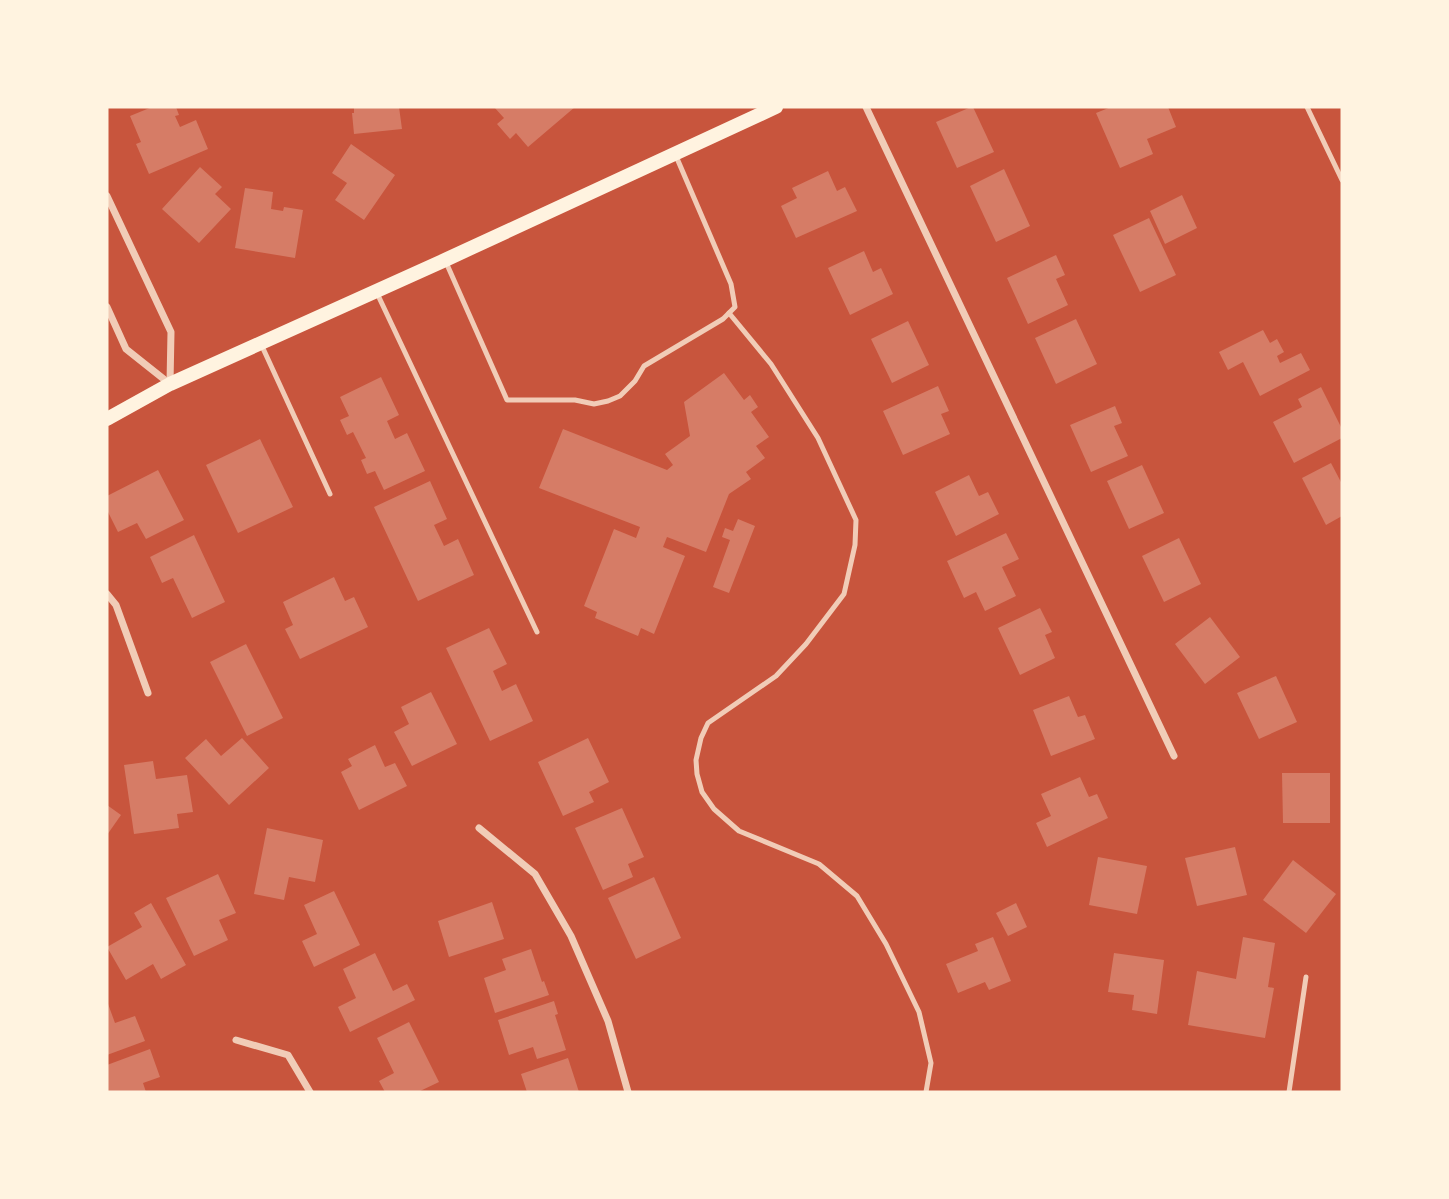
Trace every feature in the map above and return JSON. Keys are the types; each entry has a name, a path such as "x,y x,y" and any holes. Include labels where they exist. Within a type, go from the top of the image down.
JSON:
{"main road":[{"path":"107,419 170,384 776,107"}],"street":[{"path":"866,107 1174,756"},
{"path":"107,196 171,332 170,384"},
{"path":"107,307 126,349 170,384"},
{"path":"107,594 116,605 148,693"},
{"path":"479,828 535,874 571,936 608,1021 628,1092"},
{"path":"236,1040 288,1055 310,1092"}],"lane":[{"path":"1307,107 1342,180"},
{"path":"445,260 507,400 575,400 594,404 620,396 635,381 644,366 723,319 735,307 731,284 675,154"},
{"path":"376,291 537,632"},
{"path":"729,313 771,364 818,438 856,520 855,545 844,594 806,644 776,676 708,723 701,737 696,760 697,774 702,792 714,809 738,831 819,864 857,896 886,944 919,1012 932,1063 926,1092"},
{"path":"261,344 330,494"},
{"path":"1289,1092 1306,977"}],"building":[{"path":"152,107 176,107 179,115 175,116 180,127 196,120 208,149 149,174 136,144 141,142 130,116"},
{"path":"354,107 399,107 402,129 354,134"},
{"path":"494,107 575,107 528,147 516,133 510,139 497,124 504,118"},
{"path":"971,107 994,152 957,168 936,122"},
{"path":"1111,107 1168,107 1176,127 1147,139 1153,154 1120,168 1096,113"},
{"path":"351,144 395,175 364,220 335,200 347,183 332,173"},
{"path":"200,167 222,187 215,194 231,209 199,243 162,209"},
{"path":"1004,169 1030,226 996,242 970,186"},
{"path":"828,171 837,191 845,187 857,211 796,238 781,206 797,198 792,188"},
{"path":"245,188 273,192 271,209 283,211 284,207 303,210 295,258 235,248"},
{"path":"1182,195 1197,228 1165,244 1150,211"},
{"path":"1149,218 1176,275 1140,292 1113,235"},
{"path":"864,251 873,272 881,268 893,294 850,315 828,268"},
{"path":"1056,255 1065,275 1056,279 1068,305 1028,324 1007,278"},
{"path":"1076,319 1097,364 1056,384 1035,338"},
{"path":"908,321 929,365 892,383 871,339"},
{"path":"1263,330 1270,343 1277,339 1284,352 1277,356 1280,363 1301,353 1310,370 1260,396 1243,362 1228,370 1219,352"},
{"path":"724,373 744,400 750,395 758,407 751,412 769,437 756,446 765,458 746,472 751,479 729,494 706,552 667,537 663,547 685,556 654,634 641,628 638,636 595,618 597,612 584,606 614,529 636,538 640,527 539,488 563,429 667,470 673,465 665,454 690,436 684,402"},
{"path":"381,377 399,415 387,421 395,439 407,433 425,471 384,490 375,471 367,474 361,460 366,458 353,432 347,435 340,420 349,416 340,397"},
{"path":"938,386 949,411 941,414 950,434 903,455 883,411"},
{"path":"1321,387 1342,429 1342,438 1294,463 1273,422 1302,407 1298,399"},
{"path":"1115,406 1122,423 1114,426 1128,456 1091,472 1070,425"},
{"path":"260,439 293,507 238,533 206,465"},
{"path":"1331,463 1342,484 1342,516 1326,525 1302,478"},
{"path":"1142,465 1164,513 1129,529 1107,481"},
{"path":"158,470 184,520 146,539 137,523 118,532 107,510 107,496"},
{"path":"969,475 979,496 988,492 999,514 956,536 935,492"},
{"path":"430,481 447,519 434,525 444,546 458,539 474,575 418,601 374,507"},
{"path":"738,519 755,526 729,593 713,587 730,540 722,537 725,528 733,531"},
{"path":"1006,533 1019,559 1002,567 1016,596 985,611 976,592 964,598 947,561"},
{"path":"194,535 225,602 192,618 173,578 162,583 150,557"},
{"path":"1179,538 1201,584 1164,602 1142,556"},
{"path":"334,577 345,601 354,597 368,627 300,659 285,629 293,625 283,602"},
{"path":"1040,608 1052,632 1045,635 1055,658 1020,675 998,628"},
{"path":"1210,617 1240,657 1205,684 1175,644"},
{"path":"489,628 507,664 493,671 502,691 516,684 533,721 490,741 446,648"},
{"path":"246,644 283,718 247,736 210,662"},
{"path":"1276,676 1297,722 1259,739 1237,693"},
{"path":"431,692 457,744 412,766 394,732 409,724 401,707"},
{"path":"1069,696 1078,717 1085,715 1095,739 1051,756 1033,710"},
{"path":"242,738 269,768 229,805 185,758 206,739 221,756"},
{"path":"588,738 609,782 589,792 594,802 563,816 538,762"},
{"path":"375,745 385,767 395,763 407,786 359,810 341,772 352,766 348,759"},
{"path":"153,761 156,779 187,775 193,812 177,814 179,828 134,834 124,765"},
{"path":"1282,773 1330,773 1330,823 1283,823"},
{"path":"1080,777 1089,797 1097,794 1108,818 1047,847 1036,823 1051,816 1041,794"},
{"path":"107,805 121,815 107,835"},
{"path":"622,808 644,857 628,864 633,877 603,890 575,828"},
{"path":"267,828 323,840 315,882 289,877 284,900 254,894"},
{"path":"1235,847 1247,895 1197,906 1185,858"},
{"path":"1098,857 1147,866 1137,914 1089,905"},
{"path":"1293,860 1336,894 1306,933 1263,900"},
{"path":"218,874 236,913 219,920 228,940 194,956 166,898"},
{"path":"654,877 681,938 636,959 608,898"},
{"path":"334,891 360,945 314,967 302,941 317,934 304,905"},
{"path":"492,902 504,939 449,957 438,921"},
{"path":"151,903 186,965 161,979 153,964 126,980 107,947 142,927 134,913"},
{"path":"1016,903 1027,927 1008,936 996,913"},
{"path":"993,937 1011,981 989,990 985,982 958,993 946,964 978,951 975,944"},
{"path":"1243,937 1275,943 1268,987 1274,988 1265,1038 1188,1025 1197,971 1236,979"},
{"path":"531,949 549,995 495,1013 484,978 506,970 502,959"},
{"path":"375,953 393,991 407,984 415,1000 350,1032 338,1007 356,998 343,969"},
{"path":"1114,953 1164,960 1157,1014 1132,1010 1134,995 1108,992"},
{"path":"107,1001 115,1023 135,1016 145,1041 107,1055"},
{"path":"554,1001 558,1014 555,1015 566,1050 537,1059 533,1047 509,1055 498,1020"},
{"path":"409,1022 439,1082 418,1092 385,1092 379,1081 394,1073 377,1038"},
{"path":"150,1049 160,1077 143,1083 146,1092 107,1092 107,1065"},
{"path":"568,1058 579,1092 527,1092 521,1074"}]}
